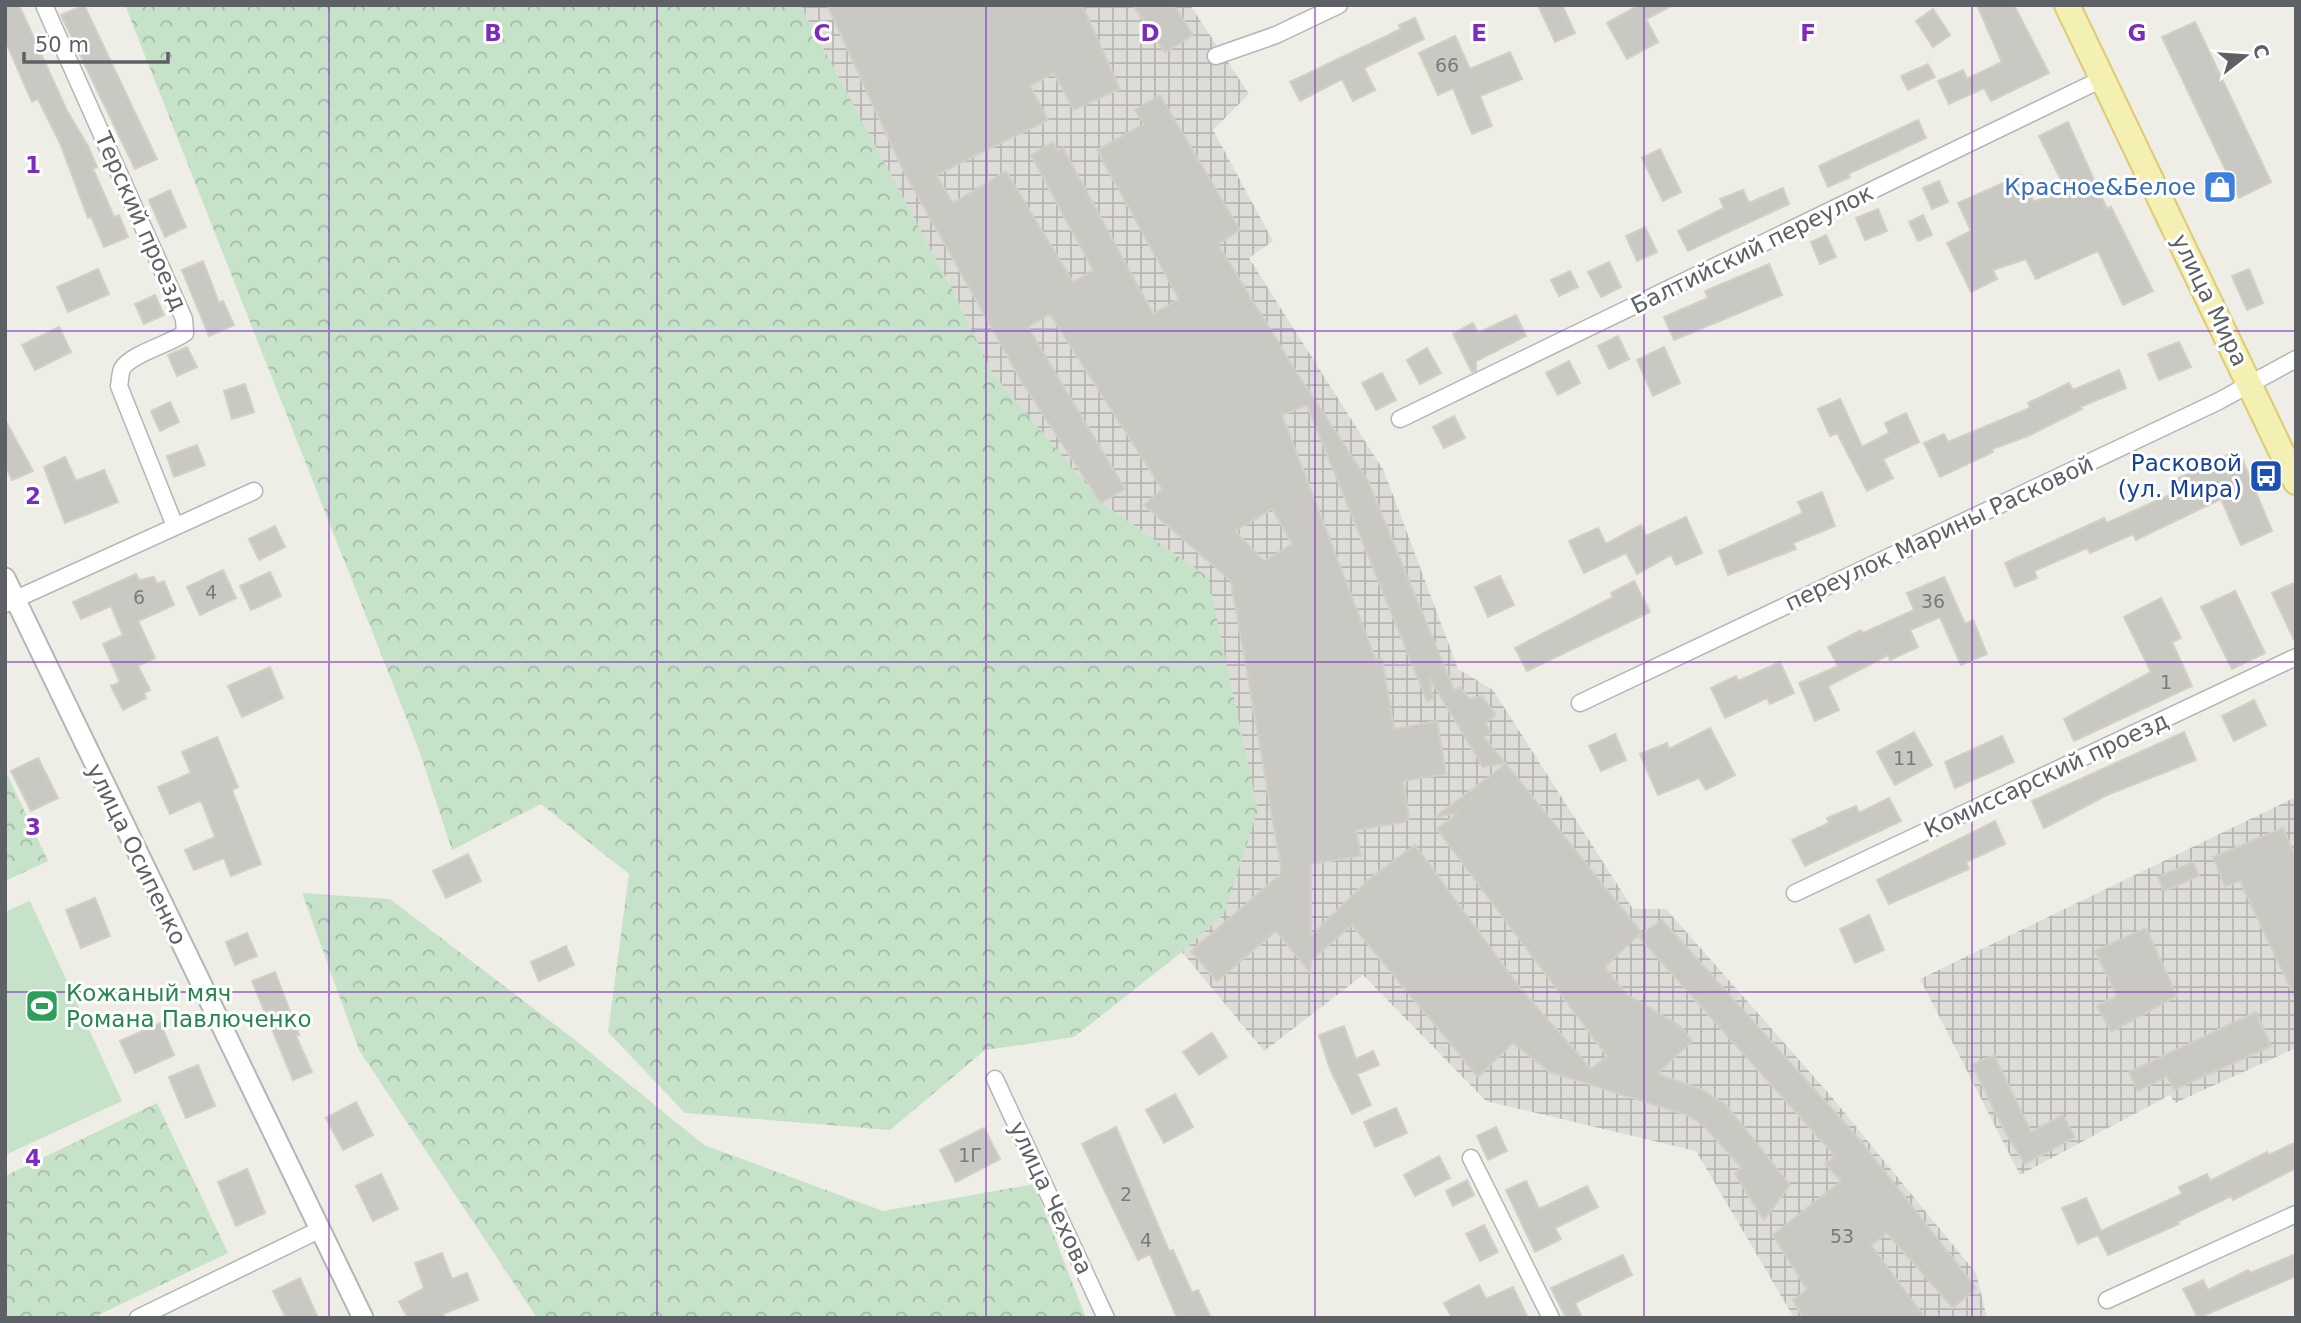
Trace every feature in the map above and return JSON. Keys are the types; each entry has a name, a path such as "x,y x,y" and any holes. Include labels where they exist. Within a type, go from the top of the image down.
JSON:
{"main road":[{"name":"улица Мира","path":"2067,5 2296,482"}],"street":[{"name":"Терский проезд","path":"44,5 184,319 185,333 132,359 122,370 119,386 175,526"},
{"path":"1216,56 1276,35 1339,5"},
{"name":"Балтийский переулок","path":"1400,419 2104,78"},
{"name":"переулок Марины Расковой","path":"1580,703 2217,402 2296,359"},
{"path":"10,602 254,491"},
{"name":"улица Осипенко","path":"5,578 10,602 363,1318"},
{"name":"Комиссарский проезд","path":"1796,893 2296,657"},
{"name":"улица Чехова","path":"995,1079 1107,1318"},
{"path":"1471,1158 1551,1318"},
{"path":"2108,1300 2296,1214"},
{"path":"138,1318 321,1229"}],"shaded area":[{"path":"800,5 1190,5 1249,94 1213,130 1273,241 1249,258 1384,471 1458,669 1493,690 1633,909 1666,909 1830,1095 1976,1273 1987,1318 1794,1318 1696,1151 1486,1101 1363,975 1264,1051 1182,952 1224,914 1208,577 1103,504 992,373 953,291"},
{"path":"2296,797 2296,1048 2175,1103 2170,1095 2020,1175 1920,979"}],"green space":[{"path":"125,5 800,5 953,291 992,373 1103,504 1208,577 1258,810 1224,914 1182,952 1074,1037 985,1050 890,1130 685,1113 608,1032 629,874 541,804 452,850 419,750"},
{"path":"5,770 48,861 5,881"},
{"path":"302,893 390,899 571,1037 704,1145 883,1211 1034,1184 1086,1318 537,1318 359,1050"},
{"name":"Кожаный мяч Романа Павлюченко","path":"30,901 122,1101 5,1155 5,912"},
{"path":"157,1103 228,1253 92,1318 5,1318 5,1176"}],"building":[{"path":"5,5 19,5 67,111 88,146 97,167 93,169 114,217 119,215 128,237 104,247 91,216 88,218 60,143 38,99 32,102 5,40"},
{"path":"84,5 157,159 135,169 61,15"},
{"path":"827,5 1082,5 1120,89 1074,110 1054,73 1030,86 1048,120 936,175 953,203 1006,171 1073,282 1093,270 1031,155 1053,142 1058,151 1063,148 1153,314 1179,299 1097,150 1144,124 1135,110 1160,95 1240,230 1218,244 1295,370 1368,481 1454,690 1460,687 1470,699 1482,696 1496,715 1485,722 1491,733 1484,737 1505,763 1483,767 1429,677 1433,699 1427,701 1307,405 1282,415 1376,660 1382,659 1394,729 1437,721 1446,774 1403,781 1409,818 1404,822 1356,830 1361,856 1311,864 1311,936 1368,880 1415,845 1520,988 1591,1069 1607,1056 1437,829 1458,813 1435,817 1506,764 1641,932 1605,967 1626,994 1680,1026 1692,1041 1657,1074 1701,1089 1726,1105 1790,1185 1764,1220 1735,1174 1741,1167 1703,1125 1687,1115 1550,1072 1513,1043 1478,1077 1352,925 1311,960 1310,972 1276,931 1217,981 1191,951 1282,873 1231,581 1144,505 1162,489 1050,314 1028,327 1125,489 1101,503 1023,384 902,168","holes":["1272,509 1292,544 1264,561 1235,531"]},
{"path":"1133,5 1174,5 1193,35 1165,53"},
{"path":"1538,5 1562,5 1575,33 1555,42"},
{"path":"1639,5 1673,5 1646,19 1658,42 1627,59 1607,23"},
{"path":"1977,5 2014,5 2049,73 1991,101 1984,88 1949,104 1938,81 1963,70 1967,79 2002,62"},
{"path":"1933,9 1950,35 1933,47 1916,21"},
{"path":"1415,18 1424,39 1364,68 1375,90 1353,101 1342,79 1300,101 1290,82 1401,29 1399,25"},
{"path":"2195,22 2271,182 2239,198 2162,37"},
{"path":"1455,36 1470,69 1510,52 1522,79 1480,96 1492,126 1472,134 1453,88 1438,95 1419,53"},
{"path":"1928,64 1935,77 1908,90 1901,76"},
{"path":"1918,120 1926,138 1848,174 1850,177 1828,187 1819,166"},
{"path":"2068,122 2107,209 2111,207 2153,291 2123,305 2098,251 2036,279 2026,259 1993,270 1997,279 1971,292 1947,243 1971,231 1958,203 2021,175 2034,202 2065,188 2039,136"},
{"path":"1660,149 1681,192 1663,201 1642,158"},
{"path":"1939,181 1948,202 1932,209 1923,188"},
{"path":"1783,188 1789,204 1688,251 1678,231 1724,208 1720,199 1743,190 1749,203"},
{"path":"170,190 186,227 165,237 149,200"},
{"path":"1878,209 1887,231 1865,240 1856,218"},
{"path":"1923,215 1932,235 1918,241 1909,222"},
{"path":"1645,227 1657,252 1637,261 1626,236"},
{"path":"1826,235 1836,257 1820,264 1811,242"},
{"path":"203,261 219,303 223,301 234,325 209,336 182,270"},
{"path":"1609,262 1621,287 1601,297 1588,272"},
{"path":"1769,264 1782,295 1674,340 1664,317 1708,298 1705,291"},
{"path":"98,269 109,294 68,312 57,287"},
{"path":"2249,269 2263,303 2247,310 2232,276"},
{"path":"1570,271 1578,287 1559,296 1551,280"},
{"path":"155,295 164,315 144,324 135,304"},
{"path":"1516,315 1526,336 1476,361 1476,371 1472,372 1453,334 1473,323 1478,333"},
{"path":"59,327 71,352 35,370 22,345"},
{"path":"1618,336 1629,359 1609,369 1598,346"},
{"path":"2179,342 2191,367 2159,380 2148,354"},
{"path":"187,347 197,367 177,376 168,355"},
{"path":"1664,347 1680,383 1653,396 1637,360"},
{"path":"1427,348 1441,373 1420,384 1407,360"},
{"path":"1569,361 1580,383 1558,395 1546,373"},
{"path":"2119,370 2126,388 2080,407 2082,409 2028,436 1992,449 1993,452 1940,477 1924,443 1944,434 1948,442 2030,408 2028,403 2069,383 2073,390"},
{"path":"1382,373 1396,400 1376,410 1362,383"},
{"path":"245,384 254,412 232,419 224,391"},
{"path":"1840,399 1862,447 1889,433 1885,423 1906,413 1919,442 1883,459 1893,478 1867,491 1837,433 1830,436 1818,409"},
{"path":"170,402 179,422 160,431 151,411"},
{"path":"1454,416 1465,438 1444,448 1433,427"},
{"path":"5,420 33,471 12,480 5,465"},
{"path":"197,445 205,465 174,477 167,456"},
{"path":"2232,453 2235,459 2241,456 2272,531 2241,545 2221,499 2136,540 2133,534 2090,553 2087,548 2034,571 2037,578 2015,587 2005,563 2104,518 2107,523 2176,492 2172,481"},
{"path":"65,457 76,481 104,470 118,502 65,523 44,467"},
{"path":"1822,492 1835,526 1793,543 1796,549 1728,575 1719,551 1803,513 1798,502"},
{"path":"1686,517 1702,553 1676,565 1671,555 1637,574 1626,553 1584,573 1569,541 1598,528 1606,544 1641,525 1646,536"},
{"path":"275,526 285,547 259,560 249,539"},
{"path":"223,570 236,598 200,615 187,587"},
{"path":"270,572 281,596 251,610 240,586"},
{"path":"136,574 139,580 154,577 157,584 164,581 174,605 138,621 155,658 138,666 150,690 144,693 146,698 123,710 111,686 120,682 103,644 123,635 111,606 81,619 73,602"},
{"path":"1500,576 1514,605 1488,617 1475,587"},
{"path":"1944,577 1965,624 1973,620 1987,654 1961,665 1940,617 1910,630 1918,647 1890,660 1888,655 1828,686 1839,710 1815,721 1799,683 1838,666 1828,647 1861,630 1863,633 1914,610 1907,593"},
{"path":"1634,581 1650,612 1527,671 1515,648 1613,597 1611,593"},
{"path":"2296,582 2296,644 2272,593"},
{"path":"2235,591 2265,653 2232,669 2201,607"},
{"path":"2161,598 2181,638 2172,642 2192,686 2074,741 2064,719 2151,672 2124,617"},
{"path":"1780,662 1794,693 1770,704 1767,698 1725,718 1711,688 1736,676 1738,681"},
{"path":"270,667 283,698 242,717 228,686"},
{"path":"2254,700 2266,725 2234,741 2222,716"},
{"path":"1710,728 1735,775 1706,790 1699,778 1658,795 1640,754 1667,743 1669,749"},
{"path":"1914,732 1932,765 1895,785 1877,752"},
{"path":"2184,732 2196,760 2107,795 2044,828 2032,801"},
{"path":"1615,734 1626,760 1601,771 1589,746"},
{"path":"2002,736 2014,762 1955,788 1945,762"},
{"path":"217,737 238,787 232,790 261,864 231,876 224,858 194,870 185,850 215,837 202,803 199,801 170,814 158,787 191,773 182,752"},
{"path":"38,758 58,798 31,811 11,771"},
{"path":"1889,798 1901,821 1805,866 1792,840 1829,823 1827,818 1856,806 1859,813"},
{"path":"1995,821 2005,844 1966,862 1969,869 1889,904 1877,880"},
{"path":"2283,828 2296,858 2296,1000 2240,881 2225,887 2213,857"},
{"path":"468,854 481,881 446,898 433,871"},
{"path":"2193,862 2199,876 2164,891 2158,877"},
{"path":"95,898 110,936 81,948 66,910"},
{"path":"1869,915 1884,950 1855,963 1840,929"},
{"path":"1662,920 1860,1140 1976,1288 1953,1308 1887,1233 1871,1245 1925,1318 1803,1318 1793,1300 1807,1290 1773,1235 1841,1181 1825,1164 1835,1156 1638,936"},
{"path":"2146,928 2177,996 2111,1032 2097,1006 2117,996 2095,951"},
{"path":"247,933 257,956 235,965 226,942"},
{"path":"566,946 574,965 539,981 531,962"},
{"path":"275,972 299,1035 296,1036 312,1072 293,1080 252,981"},
{"path":"2256,1012 2271,1046 2174,1090 2167,1076 2138,1091 2129,1072"},
{"path":"160,1023 174,1055 135,1073 120,1041"},
{"path":"1344,1026 1356,1059 1373,1051 1379,1065 1357,1074 1371,1105 1352,1114 1330,1069 1319,1035"},
{"path":"1212,1033 1227,1057 1199,1075 1183,1052"},
{"path":"1994,1055 2031,1132 2063,1115 2075,1137 2025,1164 2003,1128 1972,1065"},
{"path":"198,1065 215,1106 186,1118 169,1077"},
{"path":"1175,1094 1193,1127 1164,1143 1146,1110"},
{"path":"356,1102 373,1135 343,1150 326,1118"},
{"path":"1396,1108 1407,1133 1375,1147 1364,1122"},
{"path":"1116,1127 1169,1251 1173,1250 1192,1293 1198,1290 1211,1318 1177,1318 1150,1254 1138,1260 1082,1144"},
{"path":"1496,1127 1507,1151 1488,1160 1477,1136"},
{"path":"984,1128 1000,1159 956,1182 940,1150"},
{"path":"2296,1142 2296,1168 2233,1200 2231,1196 2177,1222 2179,1224 2108,1255 2098,1235 2078,1244 2062,1208 2086,1198 2101,1231 2182,1194 2179,1187 2207,1174 2210,1181 2267,1152 2269,1155"},
{"path":"1439,1156 1450,1178 1415,1196 1404,1175"},
{"path":"247,1169 265,1213 236,1226 218,1182"},
{"path":"381,1174 398,1209 373,1221 356,1186"},
{"path":"1467,1180 1474,1195 1453,1206 1446,1191"},
{"path":"1526,1181 1539,1209 1587,1186 1598,1207 1555,1228 1561,1239 1535,1252 1506,1190"},
{"path":"1484,1225 1498,1252 1480,1261 1466,1234"},
{"path":"442,1253 452,1279 467,1273 478,1300 443,1314 446,1318 408,1318 399,1302 424,1288 415,1263"},
{"path":"2296,1254 2296,1276 2198,1318 2183,1289 2203,1280 2208,1290 2248,1270 2250,1273"},
{"path":"1623,1255 1632,1275 1575,1303 1582,1318 1566,1318 1551,1288"},
{"path":"300,1278 318,1318 286,1318 273,1291"},
{"path":"1479,1285 1486,1299 1513,1287 1528,1318 1452,1318 1444,1303"}],"place":[{"name":"Красное&Белое","path":"2220,187"},
{"name":"Расковой (ул. Мира)","path":"2266,476"},
{"name":"Кожаный мяч Романа Павлюченко","path":"42,1006"}]}
